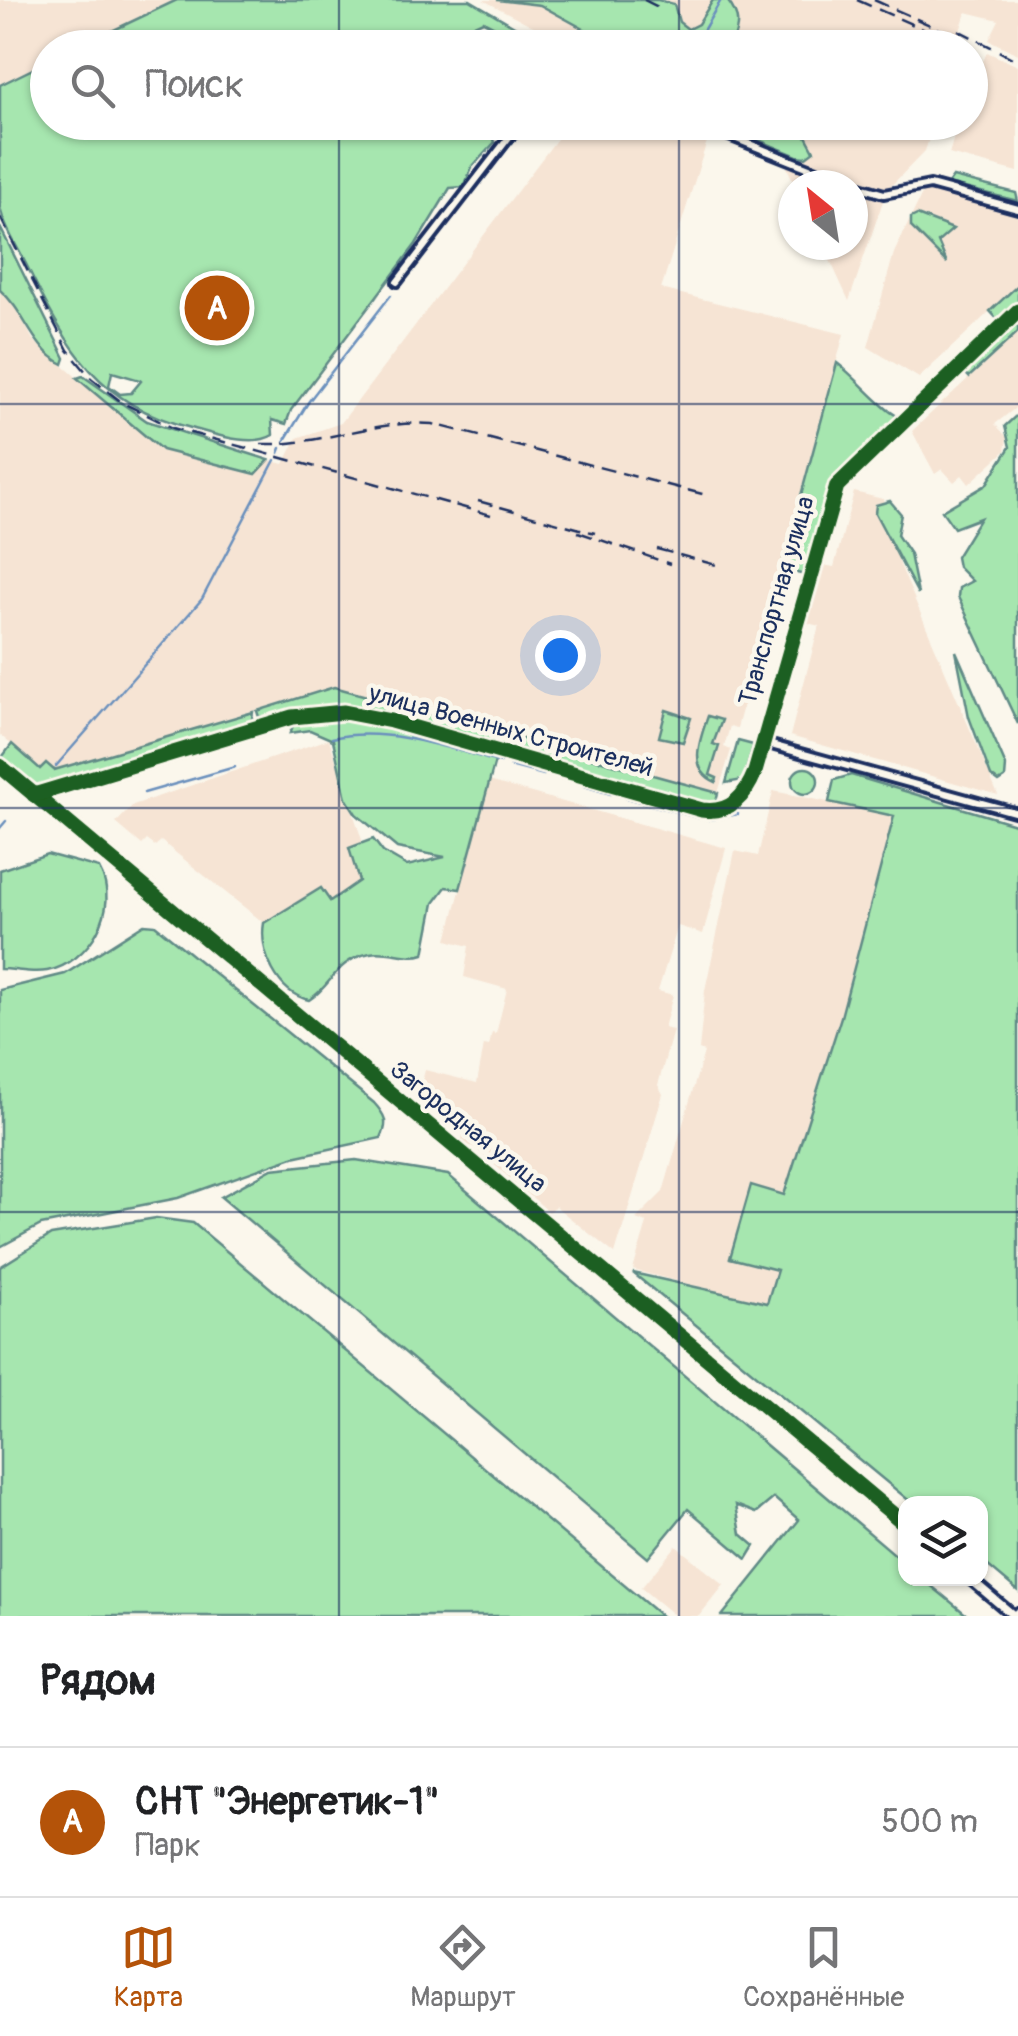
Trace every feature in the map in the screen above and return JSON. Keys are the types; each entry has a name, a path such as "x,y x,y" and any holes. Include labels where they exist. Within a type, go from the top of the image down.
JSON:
{"street":[{"path":"397,282 508,140"},
{"path":"739,140 814,170"},
{"path":"868,190 884,194 930,185 1018,209"},
{"name":"Транспортная улица","path":"764,742 838,486 1018,311"},
{"name":"улица Военных Строителей","path":"34,795 274,721 344,712 392,721 716,812 733,805 747,790 764,742"},
{"path":"764,742 1018,813"},
{"name":"Загородная улица","path":"1,770 898,1518"},
{"path":"979,1586 1016,1615"}],"shaded area":[{"path":"0,0 177,0 114,30 30,30 30,70 0,85"},
{"path":"483,0 1018,0 1018,54 989,40 999,20 966,12 960,30 540,30"},
{"path":"988,52 1018,66 1018,172 949,154 953,140 988,140"},
{"path":"556,140 707,140 661,289 844,334 737,728 730,726 724,747 731,750 718,793 334,687 54,770 46,764 41,769 0,735 0,290 12,300 33,340 162,450 256,474 269,460 284,464 297,438 341,423"},
{"path":"745,140 929,140 925,151 884,193 868,187 868,170 824,170"},
{"path":"784,161 807,170 788,170"},
{"path":"924,190 1018,216 1018,285 919,378 868,347 894,253"},
{"path":"868,192 884,198 868,245"},
{"path":"830,260 863,260 849,301"},
{"path":"1018,332 1018,406 995,424 1007,437 1005,451 969,484 962,475 954,482 942,469 935,474 912,431"},
{"path":"854,492 883,499 900,565 998,795 790,736 819,626 808,623 823,565 834,567"},
{"path":"329,739 363,843 350,848 360,880 329,901 320,888 264,923 161,841 155,846 147,840 142,845 116,823 133,805"},
{"path":"489,781 726,848 703,934 678,926 658,991 673,995 664,1028 673,1030 658,1085 663,1094 615,1254 555,1206 549,1212 474,1147 461,1143 467,1119 417,1102 425,1070 477,1083 484,1045 489,1046 492,1033 496,1034 507,989 464,977 469,946 447,940"},
{"path":"773,791 894,815 841,1017 784,1195 751,1185 730,1257 777,1270 767,1304 633,1270 647,1223 636,1219 663,1192 704,1052 699,1050 705,990 735,851 758,856"},
{"path":"676,1546 724,1585 699,1616 675,1616 641,1588"}],"green space":[{"path":"177,0 470,0 521,30 500,30 483,21 472,26 473,30 114,30"},
{"path":"497,0 658,0 674,4 679,22 688,29 698,24 713,0 727,0 737,17 737,28 736,30 586,30 540,5"},
{"path":"30,70 30,140 495,142 472,167 464,187 450,188 416,244 291,410 286,424 272,420 273,435 264,439 222,436 159,418 110,389 90,370 58,325 0,207 0,85","holes":["112,372 141,381 131,393 120,394 109,386"]},
{"path":"759,140 808,140 814,151 806,157"},
{"path":"953,177 1016,193 1018,201 948,184"},
{"path":"917,215 953,229 938,242 947,263 911,227 911,218"},
{"path":"0,227 65,358 63,364 43,349 0,290"},
{"path":"1018,285 1018,303 999,321 990,311"},
{"path":"1018,317 1018,332 969,377 962,370"},
{"path":"837,363 898,416 833,482 805,575 781,569"},
{"path":"83,376 147,421 269,460 256,474 162,450 77,378"},
{"path":"1018,414 1018,724 958,597 959,588 972,581 958,567 956,557 980,518 954,528 942,511 986,485 1010,447 1005,426"},
{"path":"890,501 901,514 897,535 910,554 918,594 875,513 876,505"},
{"path":"956,651 1006,766 1005,778 999,782 991,776 969,717"},
{"path":"334,687 718,793 714,808 366,711 322,708 259,717 257,711"},
{"path":"666,710 691,718 683,742 659,737"},
{"path":"253,712 251,724 43,786 30,785 0,760 12,744 40,769 46,763 54,770"},
{"path":"708,716 722,720 713,744 719,746 710,775 717,778 716,782 701,770 699,762 699,744"},
{"path":"323,718 397,728 490,754 495,761 460,889 446,887 434,903 424,954 377,952 358,957 341,967 309,1000 288,989 273,970 264,946 264,923 321,888 330,901 359,881 349,848 373,839 383,852 407,866 445,857 397,848 356,814 346,798 333,740 310,730 290,733 294,724"},
{"path":"738,741 753,745 743,780 726,783"},
{"path":"805,768 814,772 818,781 814,790 805,794 796,790 792,781 796,772"},
{"path":"851,775 1018,825 1018,1591 988,1566 988,1496 904,1496 633,1273 767,1303 777,1270 730,1258 751,1185 784,1195 841,1017 894,816 829,802 834,780"},
{"path":"47,854 99,868 105,884 104,916 88,945 62,966 41,972 0,969 0,870"},
{"path":"144,924 155,925 374,1103 385,1119 381,1138 293,1157 178,1198 41,1225 0,1247 0,990 65,974"},
{"path":"356,1160 448,1175 898,1557 898,1586 932,1586 968,1616 722,1616 799,1520 774,1498 756,1513 736,1505 741,1534 755,1546 747,1559 688,1509 648,1558 221,1197 272,1169"},
{"path":"156,1218 193,1223 661,1616 0,1616 0,1267 51,1235"}],"waterway":[{"path":"704,30 721,0"},
{"path":"407,275 514,140"},
{"path":"285,440 309,401 391,295"},
{"path":"279,453 281,448"},
{"path":"56,766 202,599 275,460"},
{"path":"332,738 396,737 501,763"},
{"path":"510,766 544,775"},
{"path":"144,793 235,767"},
{"path":"584,786 611,794"},
{"path":"626,798 698,818"},
{"path":"709,820 738,814"},
{"path":"0,828 6,821"}],"railway":[{"path":"644,0 662,9"},
{"path":"857,0 925,30"},
{"path":"874,0 941,30"},
{"path":"988,46 1016,60"},
{"path":"0,217 68,350 91,378 123,403 173,428 491,515"},
{"path":"261,444 304,441 390,425 433,424 706,495"},
{"path":"478,501 595,533"},
{"path":"578,532 670,564"},
{"path":"657,549 720,566"}],"cycle path":[{"path":"34,795 292,717 344,712 391,721 702,810 728,806 741,796 755,772 837,486 1018,311"},
{"path":"0,766 898,1518"}],"place":[{"name":"СНТ \"Энергетик-1\"","path":"217,308"}]}
